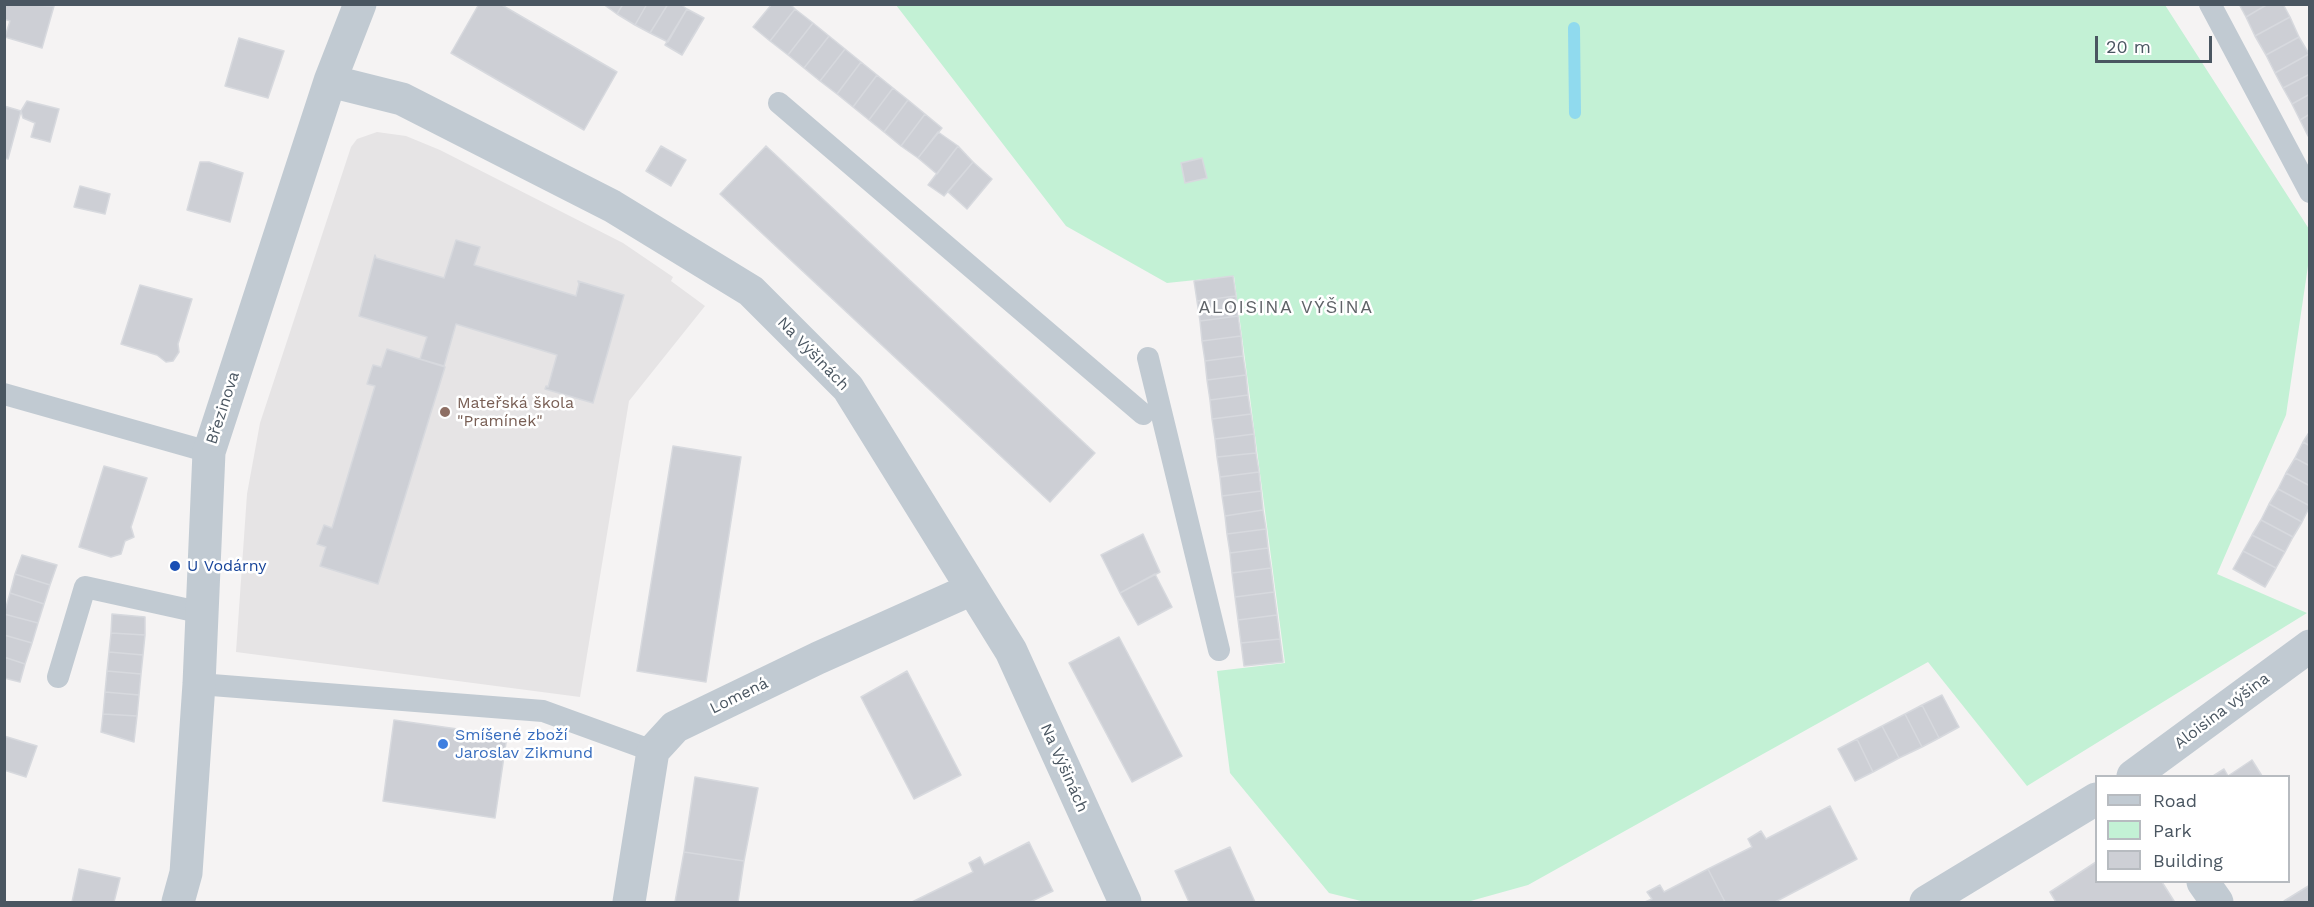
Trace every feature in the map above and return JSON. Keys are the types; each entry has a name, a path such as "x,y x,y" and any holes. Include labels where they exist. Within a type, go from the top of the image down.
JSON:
{"street":[{"name":"Březinova","path":"178,903 186,873 199,684 209,452 330,81 360,4"},
{"name":"Na Výšinách","path":"330,81 402,99 612,206 752,291 848,388 1011,651 1125,903"},
{"name":"Lomená","path":"653,751 675,727 818,658 972,589"},
{"name":"Aloisina výšina","path":"2137,775 2310,646"},
{"path":"629,903 653,751"},
{"path":"1926,903 2095,800"},
{"path":"2205,883 2217,903"}],"lane":[{"path":"2210,4 2310,192"},
{"path":"779,102 1143,414"},
{"path":"1148,358 1219,650"},
{"path":"4,394 209,452"},
{"path":"58,677 85,587 203,613"},
{"path":"199,684 543,711 653,751"}],"shaded area":[{"name":"Mateřská škola \"Pramínek\"","path":"377,132 406,136 440,150 623,243 673,277 671,281 705,306 629,401 580,697 236,652 247,494 260,423 351,147 357,139"}],"green space":[{"path":"896,5 2165,5 2309,229 2309,259 2286,415 2217,574 2307,613 2027,786 1928,662 1528,885 1467,902 1365,902 1329,893 1230,773 1217,671 1285,663 1234,276 1167,283 1066,226"}],"building":[{"path":"4,4 54,6 42,48 5,37 10,21 4,19"},
{"path":"479,4 500,4 617,72 584,130 451,53"},
{"path":"603,4 623,4 617,14"},
{"path":"623,4 647,4 635,25 617,14"},
{"path":"647,4 668,4 650,33 635,25"},
{"path":"668,4 680,4 687,9 668,42 650,33"},
{"path":"772,4 790,4 795,9 770,41 753,27"},
{"path":"2239,4 2268,4 2246,17"},
{"path":"2268,4 2283,4 2290,17 2255,36 2246,17"},
{"path":"687,9 704,18 682,55 665,45"},
{"path":"795,9 813,23 788,55 770,41"},
{"path":"2290,17 2299,37 2266,55 2255,36"},
{"path":"813,23 829,36 804,68 788,55"},
{"path":"829,36 845,49 820,81 804,68"},
{"path":"2299,37 2309,54 2275,73 2266,55"},
{"path":"239,38 284,51 268,98 225,86"},
{"path":"845,49 861,62 837,94 820,81"},
{"path":"2309,54 2310,74 2283,88 2275,73"},
{"path":"861,62 877,75 853,107 837,94"},
{"path":"2310,74 2310,94 2292,104 2283,88"},
{"path":"877,75 893,88 869,120 853,107"},
{"path":"893,88 908,100 884,132 869,120"},
{"path":"2310,94 2310,114 2300,120 2292,104"},
{"path":"908,100 925,114 901,146 884,132"},
{"path":"27,101 59,109 50,142 31,137 35,123 23,118 21,111"},
{"path":"4,106 21,111 8,159 4,158"},
{"path":"925,114 942,128 918,158 901,146"},
{"path":"2310,114 2310,135 2308,136 2300,120"},
{"path":"938,132 958,146 937,174 918,158"},
{"path":"661,146 686,160 671,186 646,171"},
{"path":"766,146 1095,453 1050,502 720,194"},
{"path":"958,146 973,162 944,196 928,185"},
{"path":"1202,158 1207,178 1185,183 1181,163"},
{"path":"200,162 209,162 243,173 230,222 187,210"},
{"path":"973,162 992,179 967,209 948,192"},
{"path":"80,186 110,194 105,214 74,207"},
{"path":"456,240 480,247 474,265 576,296 578,281 624,295 593,403 545,389 546,386 548,387 557,355 456,324 444,366 420,359 427,337 359,316 375,255 376,258 444,278"},
{"path":"1233,276 1236,296 1197,301 1194,281"},
{"path":"140,285 192,299 178,344 179,352 173,361 166,362 157,355 121,344"},
{"path":"1236,296 1238,316 1200,321 1197,301"},
{"path":"1238,316 1241,336 1202,341 1200,321"},
{"path":"1241,336 1243,356 1205,361 1202,341"},
{"path":"387,349 445,367 378,584 320,566 326,547 317,544 324,525 332,528 375,386 367,384 373,365 381,367"},
{"path":"1243,356 1246,375 1207,380 1205,361"},
{"path":"1246,375 1248,395 1210,400 1207,380"},
{"path":"1248,395 1251,414 1212,419 1210,400"},
{"path":"1251,414 1254,434 1215,439 1212,419"},
{"path":"2310,431 2310,446 2303,442"},
{"path":"1254,434 1256,453 1217,457 1215,439"},
{"path":"2303,442 2310,446 2310,466 2295,458"},
{"path":"673,446 741,457 706,682 637,671"},
{"path":"1256,453 1259,472 1220,477 1217,457"},
{"path":"2295,458 2310,466 2310,486 2286,473"},
{"path":"104,466 147,478 131,527 134,537 125,541 121,554 111,557 79,547"},
{"path":"1259,472 1261,491 1222,496 1220,477"},
{"path":"2286,473 2310,486 2310,506 2278,489"},
{"path":"2278,489 2310,506 2302,522 2269,504"},
{"path":"1261,491 1263,510 1225,516 1222,496"},
{"path":"2269,504 2302,522 2293,537 2261,520"},
{"path":"1263,510 1266,529 1227,534 1225,516"},
{"path":"2261,520 2293,537 2285,552 2252,535"},
{"path":"1266,529 1268,548 1230,553 1227,534"},
{"path":"1143,534 1160,572 1120,593 1101,555"},
{"path":"2252,535 2285,552 2276,568 2243,551"},
{"path":"1268,548 1271,568 1232,573 1230,553"},
{"path":"2243,551 2276,568 2265,587 2233,569"},
{"path":"22,555 57,565 50,585 15,574"},
{"path":"1271,568 1274,592 1235,597 1232,573"},
{"path":"15,574 50,585 44,604 10,593"},
{"path":"1155,574 1172,607 1138,625 1120,593"},
{"path":"1274,592 1277,615 1238,620 1235,597"},
{"path":"10,593 44,604 38,623 4,614"},
{"path":"4,614 38,623 32,643 4,635"},
{"path":"112,614 145,617 145,635 111,633"},
{"path":"1277,615 1280,639 1241,643 1238,620"},
{"path":"111,633 145,635 143,655 109,652"},
{"path":"4,635 32,643 25,664 4,657"},
{"path":"1119,637 1182,756 1132,782 1069,663"},
{"path":"1280,639 1283,662 1244,666 1241,643"},
{"path":"109,652 143,655 141,674 107,671"},
{"path":"4,657 25,664 20,682 4,678"},
{"path":"107,671 141,674 139,695 105,692"},
{"path":"907,671 961,775 914,799 861,697"},
{"path":"105,692 139,695 137,716 103,714"},
{"path":"1942,695 1959,727 1939,738 1922,705"},
{"path":"1922,705 1939,738 1922,747 1905,714"},
{"path":"103,714 137,716 134,742 101,732"},
{"path":"1905,714 1922,747 1899,758 1882,726"},
{"path":"394,720 507,736 495,818 383,801"},
{"path":"1882,726 1899,758 1873,772 1857,739"},
{"path":"4,736 37,746 26,777 4,770"},
{"path":"1857,739 1873,772 1855,781 1838,749"},
{"path":"2252,760 2261,775 2230,775"},
{"path":"2224,769 2227,775 2215,775"},
{"path":"695,777 758,788 744,861 684,852"},
{"path":"1830,806 1857,859 1775,902 1725,902 1708,869 1752,847 1748,839 1761,831 1766,839"},
{"path":"1029,842 1053,891 1030,902 912,902 973,872 969,863 980,857 984,865"},
{"path":"1230,847 1255,902 1189,902 1175,871"},
{"path":"684,852 744,861 738,902 675,902"},
{"path":"2095,863 2095,883 2163,883 2174,901 2056,902 2050,892"},
{"path":"79,869 120,878 114,902 72,902"},
{"path":"1708,869 1725,902 1645,902 1652,899 1647,892 1660,885 1664,892"},
{"path":"2310,885 2310,902 2284,901"}],"waterway":[{"path":"1574,28 1575,113"}],"place":[{"name":"Mateřská škola \"Pramínek\"","path":"445,412"},
{"name":"U Vodárny","path":"175,566"},
{"name":"Smíšené zboží Jaroslav Zikmund","path":"443,744"}],"district":[{"name":"ALOISINA VÝŠINA","path":"1286,308"}]}
